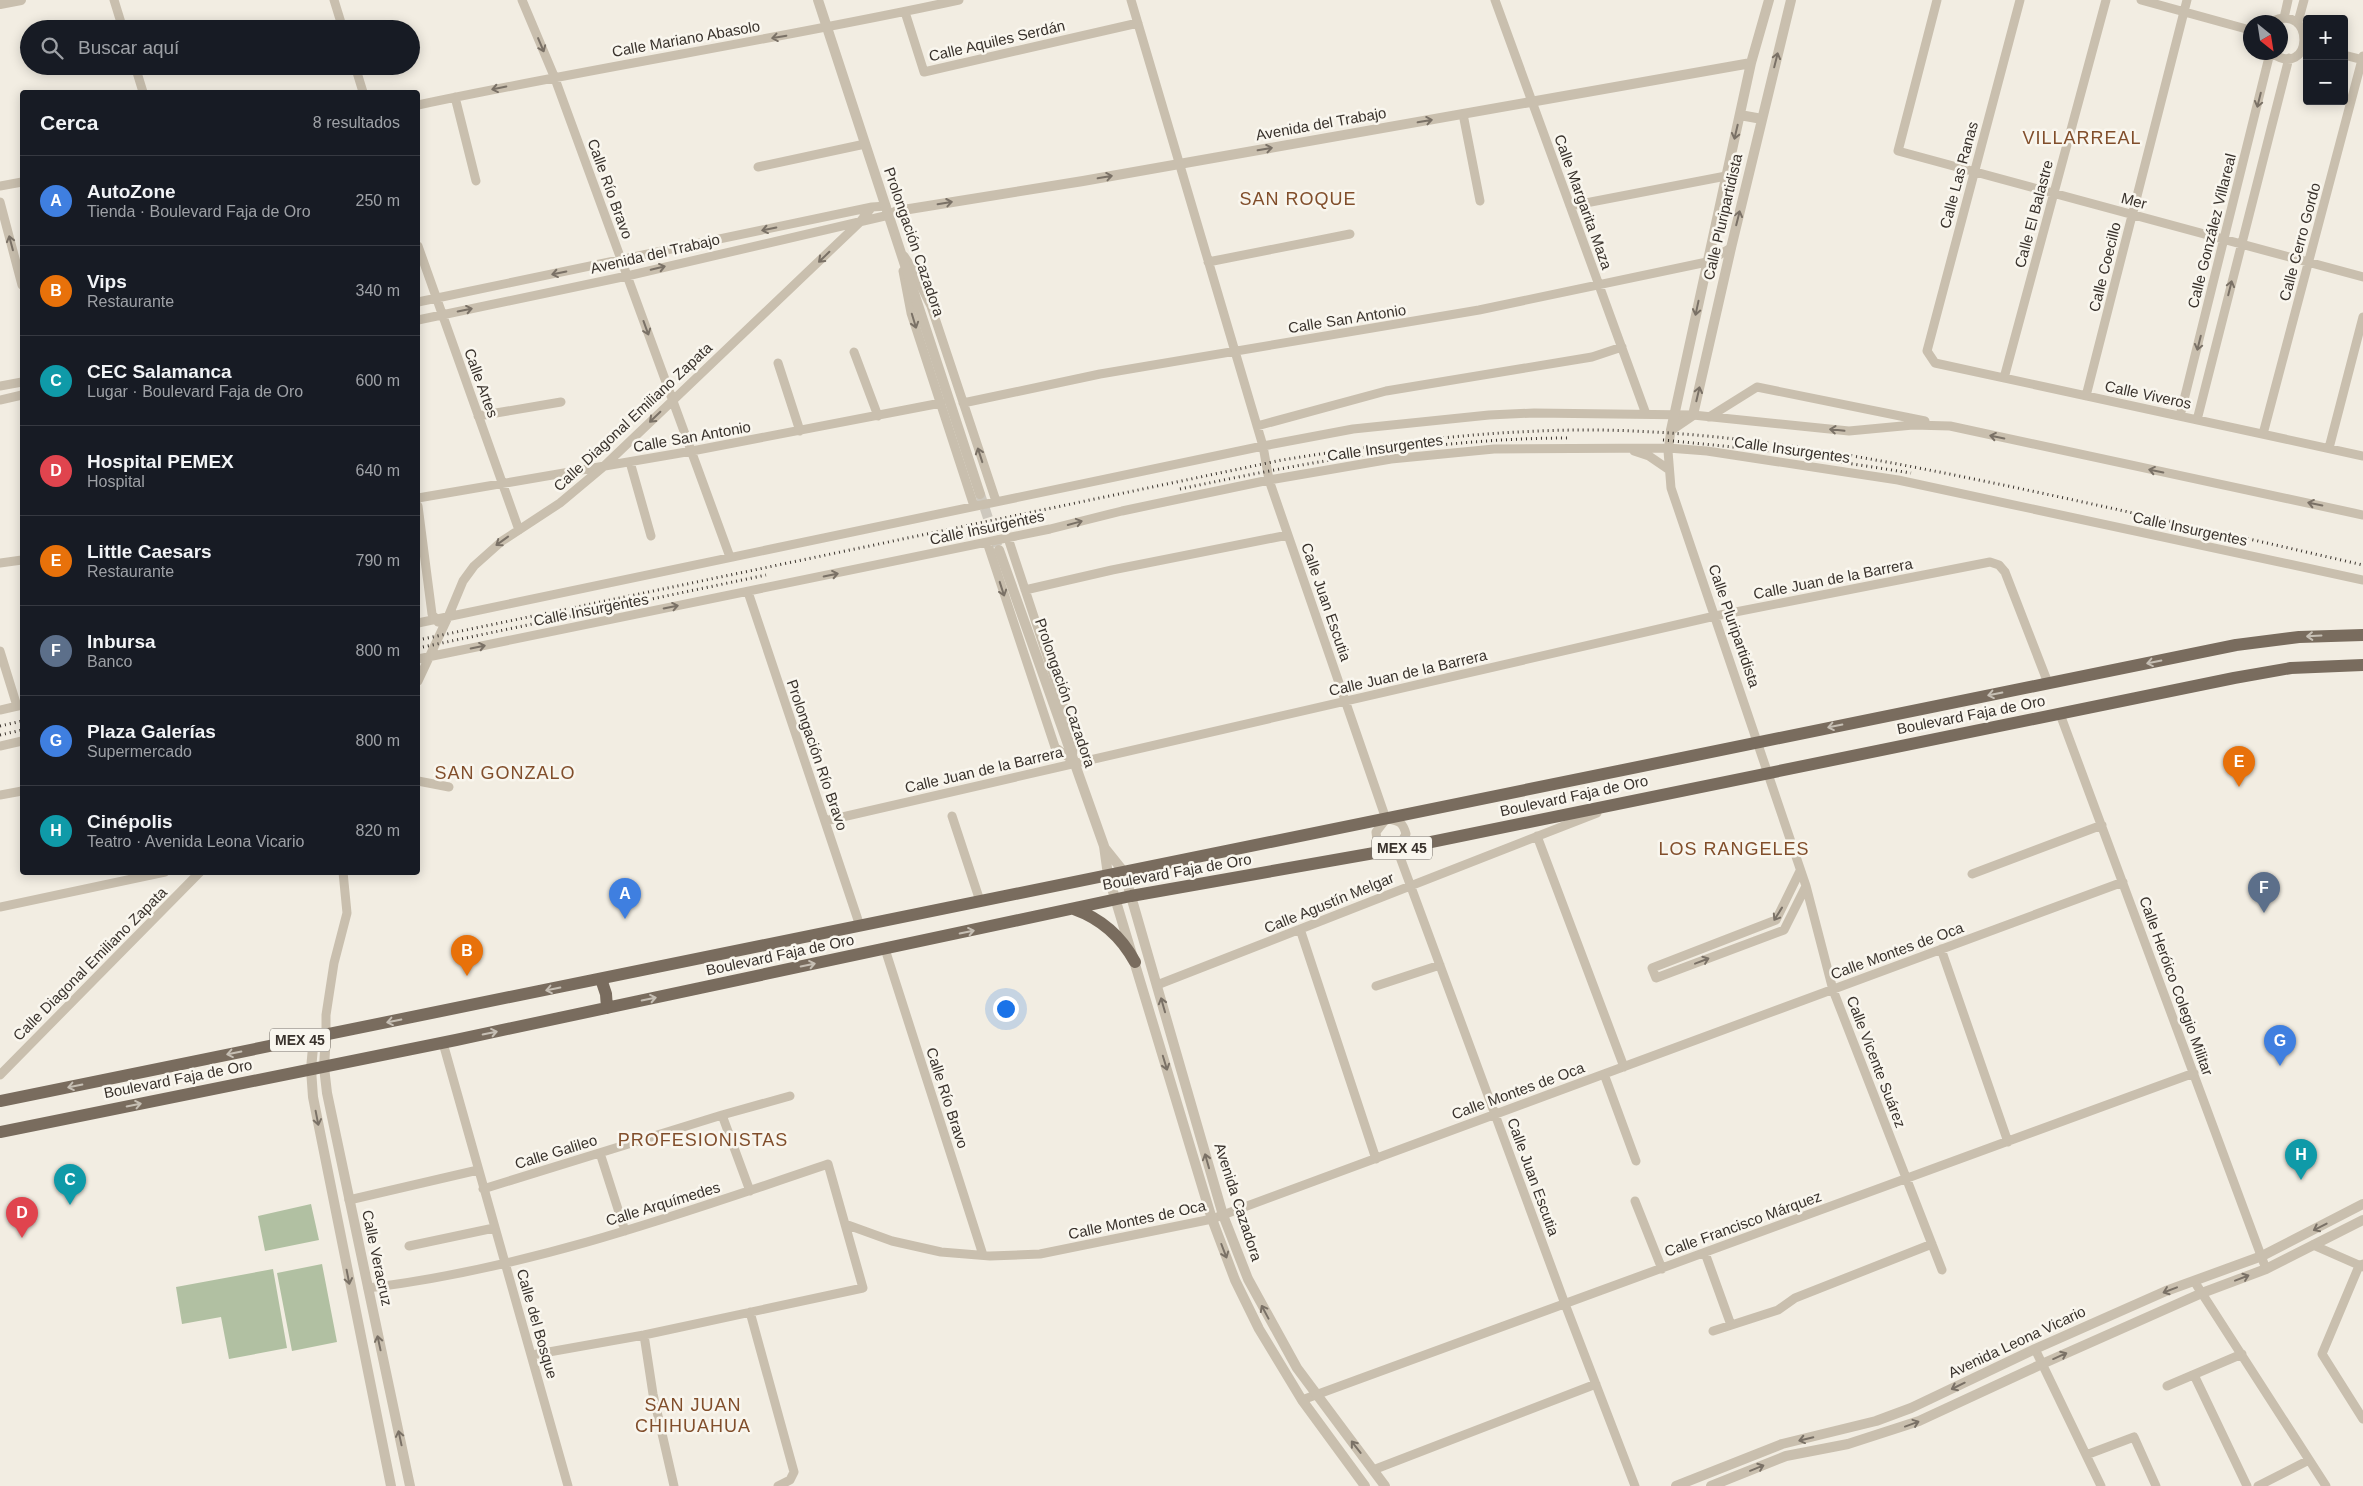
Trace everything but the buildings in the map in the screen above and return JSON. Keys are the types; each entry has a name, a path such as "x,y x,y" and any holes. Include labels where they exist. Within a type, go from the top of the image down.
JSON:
{"main road":[{"name":"Boulevard Faja de Oro","path":"0,1101 2236,645 2300,637 2363,635"},
{"name":"Boulevard Faja de Oro","path":"2,1128 442,1043 1115,899 1397,849 1768,772 2291,668 2363,665"},
{"path":"1074,909 1087,914 1110,929 1128,950 1135,962"},
{"path":"601,979 606,994 607,1008"}],"street":[{"path":"0,4 21,0"},
{"path":"114,0 120,20"},
{"path":"334,0 340,20"},
{"name":"Calle Río Bravo","path":"522,0 554,76 730,558"},
{"name":"Prolongación Cazadora","path":"818,0 865,144 891,211 980,494"},
{"name":"Calle Mariano Abasolo","path":"420,106 554,76 827,29 905,12 931,3 959,0"},
{"name":"Calle Juan Escutia","path":"1131,0 1263,446 1269,480 1386,819"},
{"name":"Calle Margarita Maza","path":"1495,0 1646,414"},
{"name":"Calle Pluripartidista","path":"1768,0 1751,63 1668,448 1668,469 1676,502 1768,772"},
{"name":"Calle Pluripartidista","path":"1694,415 1731,248 1791,0"},
{"name":"Mer","path":"1937,0 1898,151 2363,277"},
{"name":"Calle Las Ranas","path":"1929,357 1927,351 2020,0"},
{"name":"Calle El Balastre","path":"2004,378 2106,0"},
{"path":"2141,0 2243,28"},
{"name":"Calle Coecillo","path":"2086,396 2187,0"},
{"path":"2285,15 2288,0"},
{"path":"2298,22 2304,0"},
{"name":"Calle Aquiles Serdán","path":"905,12 924,72 1138,24"},
{"path":"2288,19 2298,22 2303,30"},
{"path":"2289,58 2296,56 2303,48"},
{"path":"2348,56 2363,59"},
{"name":"Calle González Villareal","path":"2197,420 2289,58"},
{"name":"Calle Cerro Gordo","path":"2263,434 2363,59"},
{"name":"Calle González Villareal","path":"2180,416 2268,60"},
{"name":"Avenida del Trabajo","path":"420,320 627,276 859,223 891,211 1180,164 1751,63"},
{"path":"138,75 142,90"},
{"path":"358,75 362,90"},
{"path":"455,97 476,181"},
{"path":"1463,114 1480,201"},
{"path":"1740,115 1762,119"},
{"path":"758,167 865,144"},
{"path":"1570,206 1726,176"},
{"path":"0,186 20,182"},
{"path":"0,202 20,277"},
{"name":"Avenida del Trabajo","path":"420,302 872,207 891,211"},
{"name":"Calle Diagonal Emiliano Zapata","path":"420,677 448,617 462,581 474,566 487,553 560,503 603,467 859,223 872,207"},
{"path":"1208,262 1350,234"},
{"name":"Calle San Antonio","path":"963,403 1100,374 1368,330 1599,286 1707,262 1731,248"},
{"name":"Calle Artes","path":"420,252 519,530"},
{"path":"904,256 931,306 996,501"},
{"path":"904,256 903,270 911,314 974,506"},
{"path":"2329,448 2363,317"},
{"path":"1257,426 1386,391 1592,358 1622,347"},
{"path":"854,352 878,416"},
{"name":"Calle Viveros","path":"1929,357 1935,363 2363,456"},
{"path":"778,363 800,430"},
{"path":"0,386 20,382"},
{"path":"1709,417 1757,387 1950,426"},
{"path":"0,400 20,395"},
{"path":"478,416 561,402"},
{"name":"Calle San Antonio","path":"420,498 692,451 941,403"},
{"name":"Calle Insurgentes","path":"420,622 434,617 448,617 1263,446 1353,429 1489,415 1579,413 1674,414 1849,431 1913,425 1950,426 2363,515"},
{"path":"1671,430 1694,415"},
{"path":"1622,448 1649,456 1668,469"},
{"name":"Calle Insurgentes","path":"420,658 1008,538 1269,480 1391,459 1494,449 1668,448 1707,451 1898,480 2363,580"},
{"path":"630,462 651,536"},
{"path":"420,520 434,617 443,628"},
{"name":"Calle Juan Escutia","path":"1025,590 1122,568 1288,535"},
{"path":"1008,538 1075,740 1073,761"},
{"path":"987,542 1055,747 1073,761"},
{"name":"Prolongación Cazadora","path":"999,550 1104,846 1108,875 1115,899"},
{"path":"0,563 20,560"},
{"name":"Calle Juan de la Barrera","path":"824,820 1073,761 1715,616 1990,562 1999,564 2005,572 2048,683"},
{"name":"Prolongación Río Bravo","path":"748,592 860,926"},
{"path":"0,650 20,706 0,710"},
{"name":"Calle Heróico Colegio Militar","path":"2060,714 2266,1268"},
{"path":"0,746 20,741"},
{"name":"Calle Vicente Suárez","path":"1768,772 1806,886 1833,990 1942,1270"},
{"path":"420,781 450,788"},
{"path":"0,796 20,791"},
{"name":"Calle Agustín Melgar","path":"1157,985 1622,802"},
{"path":"952,816 980,901"},
{"path":"1386,819 1399,821 1404,825 1406,834 1397,849 1383,846 1377,841 1376,832 1386,819"},
{"path":"1972,874 2102,825"},
{"path":"1537,836 1624,1067"},
{"name":"Prolongación Cazadora","path":"1104,846 1124,872 1130,896"},
{"name":"Calle Juan Escutia","path":"1397,849 1565,1304 1635,1486"},
{"path":"1800,871 1776,920 1652,968 1656,978 1784,930 1806,886"},
{"path":"0,907 151,875"},
{"name":"Calle Diagonal Emiliano Zapata","path":"0,1075 197,875"},
{"path":"320,1036 326,1015 334,963 348,913 343,875"},
{"name":"Calle Montes de Oca","path":"845,1224 892,1241 941,1252 983,1255 1040,1254 1212,1219 2123,882"},
{"name":"Avenida Cazadora","path":"1130,896 1223,1215 1248,1279 1273,1326 1316,1395 1385,1486"},
{"name":"Avenida Cazadora","path":"1115,899 1212,1219 1235,1280 1251,1313 1302,1400 1365,1486"},
{"path":"1300,930 1376,1158"},
{"path":"1721,941 1725,952"},
{"name":"Calle Río Bravo","path":"885,949 983,1255"},
{"path":"1941,949 2008,1142"},
{"path":"1376,986 1440,964"},
{"name":"Calle Veracruz","path":"320,1036 327,1093 410,1486"},
{"name":"Calle Veracruz","path":"320,1036 311,1069 313,1097 392,1486"},
{"name":"Calle del Bosque","path":"442,1043 568,1486"},
{"name":"Calle Francisco Márquez","path":"1302,1400 2194,1073"},
{"path":"1604,1074 1636,1161"},
{"name":"Calle Galileo","path":"484,1189 722,1115 790,1096"},
{"path":"722,1115 750,1191"},
{"path":"600,1153 625,1231"},
{"name":"Calle Arquímedes","path":"368,1288 437,1278 504,1264 625,1231 828,1164 845,1224"},
{"path":"349,1200 478,1170"},
{"path":"1635,1201 1662,1268"},
{"name":"Avenida Leona Vicario","path":"1676,1486 1782,1444 1876,1421 1912,1408 2035,1349 2194,1281 2262,1256 2363,1204"},
{"name":"Avenida Leona Vicario","path":"1711,1486 1786,1456 1883,1434 1919,1422 2042,1364 2202,1293 2266,1268 2363,1220"},
{"path":"532,1355 644,1335 863,1288 845,1224"},
{"path":"409,1246 494,1228"},
{"path":"1713,1331 1778,1310 1795,1298 1932,1244"},
{"path":"2313,1245 2362,1266 2322,1354 2363,1419"},
{"path":"1705,1253 1731,1325"},
{"path":"2194,1281 2326,1486"},
{"path":"750,1312 794,1472 790,1480 778,1486"},
{"path":"644,1335 653,1394 674,1486"},
{"path":"2035,1349 2101,1486"},
{"path":"2167,1386 2242,1354"},
{"path":"1981,1375 1987,1389"},
{"path":"2194,1375 2247,1486"},
{"path":"1373,1470 1596,1384"},
{"path":"2086,1455 2134,1437 2156,1486"},
{"path":"2258,1486 2309,1460"}],"green space":[{"path":"311,1204 319,1240 265,1251 258,1216"},
{"path":"322,1264 337,1342 292,1351 277,1273"},
{"path":"273,1269 287,1348 229,1359 221,1317 182,1324 176,1287"}],"tunnel":[{"path":"980,494 998,548"}],"railway":[{"path":"420,640 1282,460 1440,438 1559,430 1651,432 1754,441 1805,448 2053,495 2363,565"},
{"path":"1180,489 1373,453 1471,442 1569,438"},
{"path":"1663,440 1763,450 1911,473"},
{"path":"420,648 766,575"},
{"path":"0,726 20,721"},
{"path":"0,735 20,730"}],"place":[{"name":"Little Caesars","path":"2239,787"},
{"name":"Inbursa","path":"2264,913"},
{"name":"AutoZone","path":"625,919"},
{"name":"Vips","path":"467,976"},
{"name":"Plaza Galerías","path":"2280,1066"},
{"name":"Cinépolis","path":"2301,1180"},
{"name":"CEC Salamanca","path":"70,1205"},
{"name":"Hospital PEMEX","path":"22,1238"}],"district":[{"name":"VILLARREAL","path":"2082,138"},
{"name":"SAN ROQUE","path":"1298,199"},
{"name":"SAN GONZALO","path":"505,773"},
{"name":"LOS RANGELES","path":"1734,849"},
{"name":"PROFESIONISTAS","path":"703,1140"},
{"name":"SAN JUAN CHIHUAHUA","path":"693,1415"}]}
